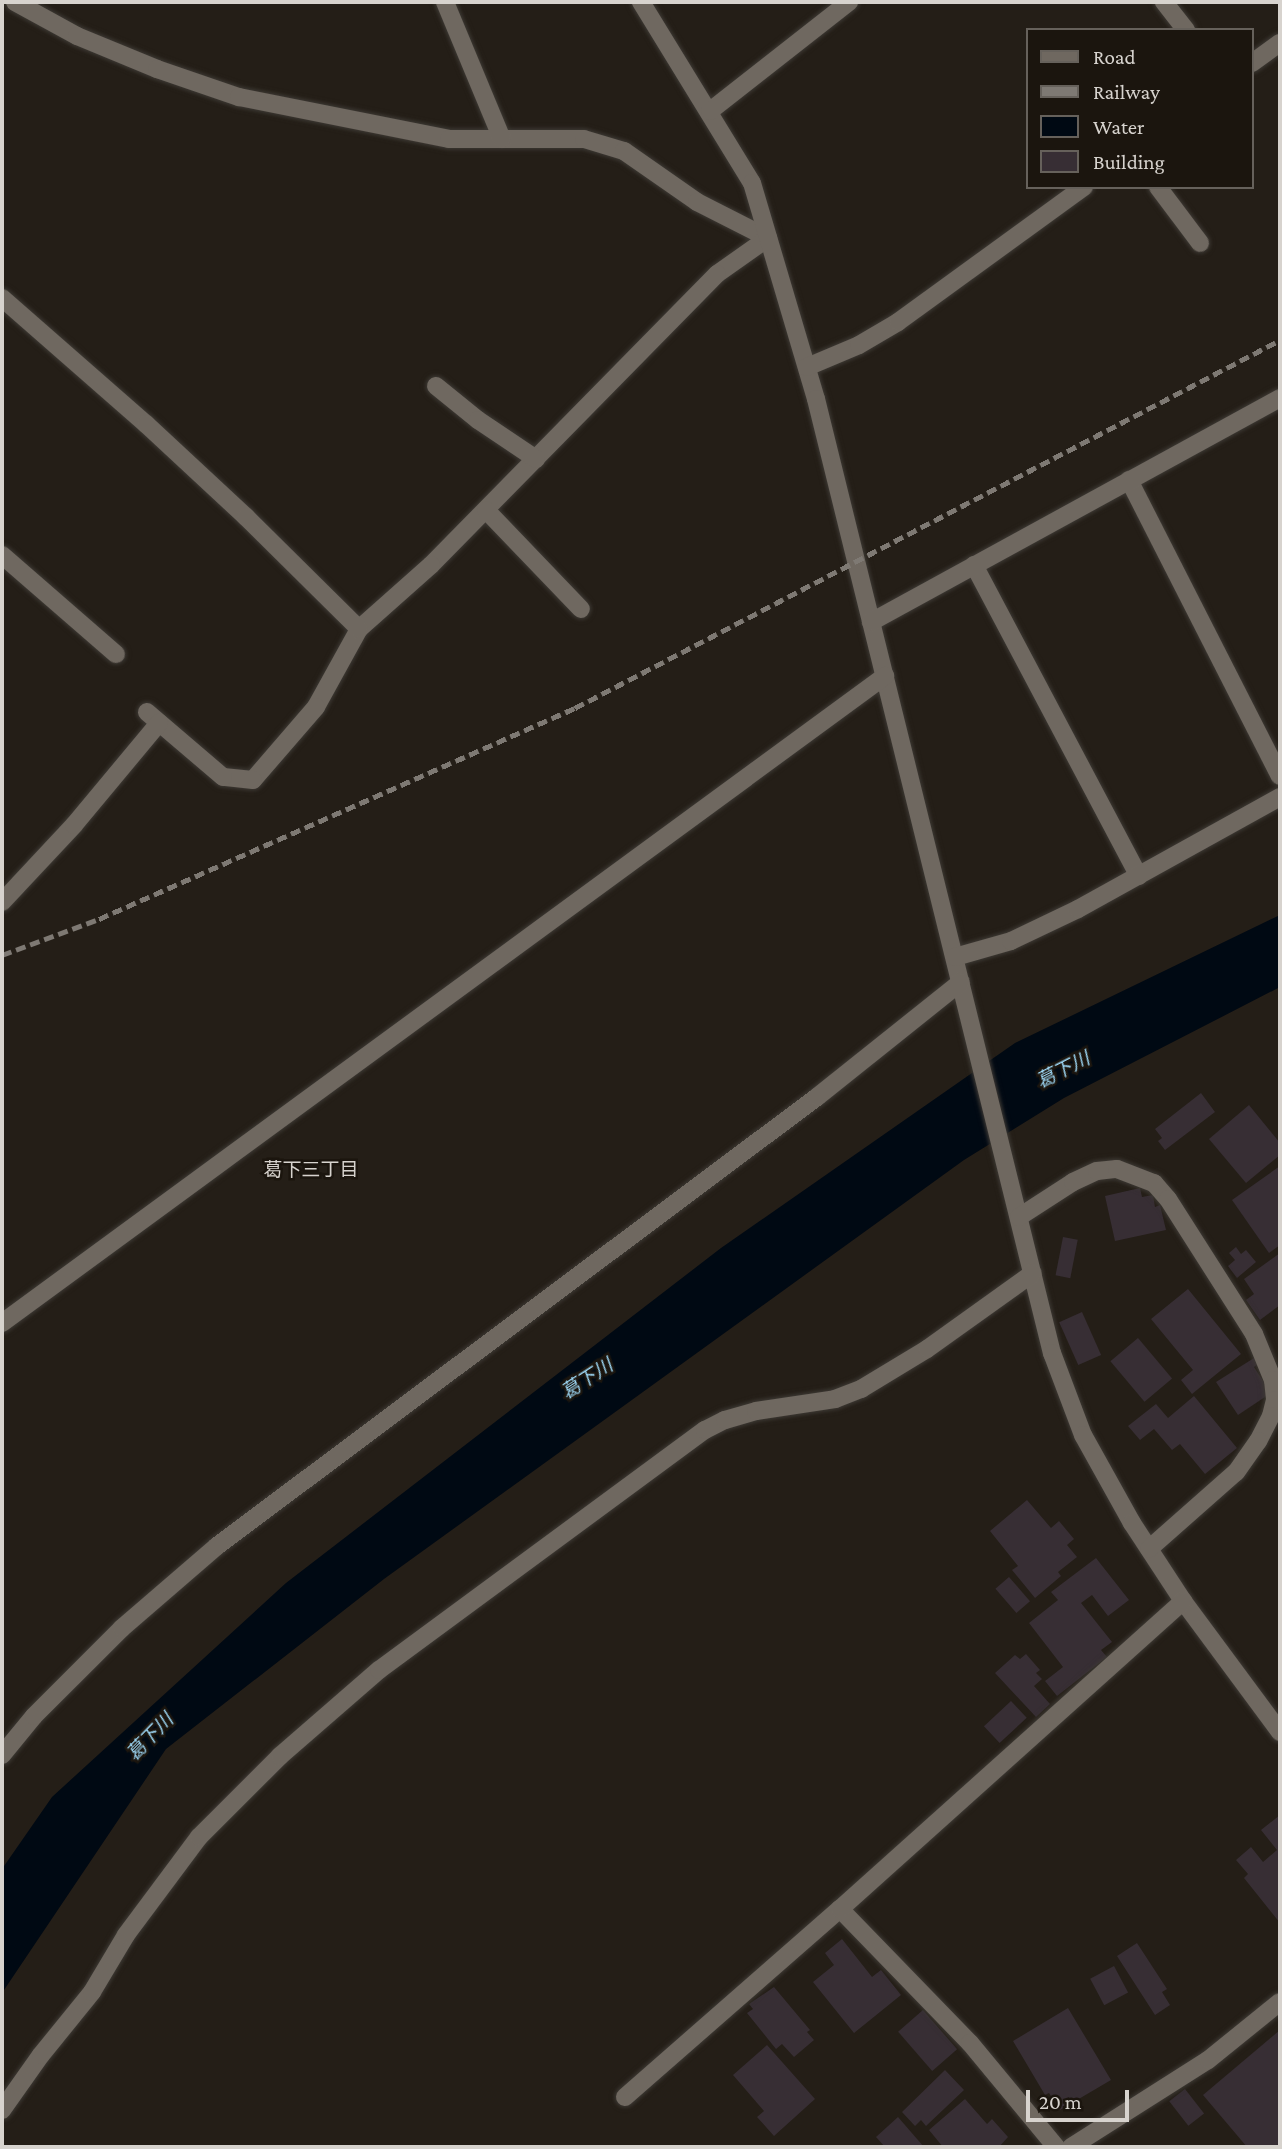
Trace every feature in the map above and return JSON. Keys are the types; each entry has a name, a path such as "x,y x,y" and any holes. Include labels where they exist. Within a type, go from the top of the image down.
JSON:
{"street":[{"path":"15,2 77,36 157,69 239,97 449,139 584,139 624,151 697,202 768,238"},
{"path":"445,2 502,139"},
{"path":"641,2 752,183 807,367 1052,1353 1083,1435 1149,1549 1183,1601 1280,1732"},
{"path":"710,111 849,2"},
{"path":"1164,2 1184,28"},
{"path":"1254,62 1280,43"},
{"path":"807,367 859,345 898,322 1081,189"},
{"path":"1160,189 1200,243"},
{"path":"2,902 74,825 153,717 223,777 253,780 316,707 359,629 412,583 486,510 717,274 768,238"},
{"path":"2,298 146,424 246,517 359,629"},
{"path":"436,386 478,420 536,459"},
{"path":"871,622 1129,480 1279,402"},
{"path":"1129,480 1280,776"},
{"path":"486,510 581,609"},
{"path":"2,555 116,653"},
{"path":"974,565 1139,876"},
{"path":"2,1323 885,676"},
{"path":"955,957 1011,941 1078,909 1280,797"},
{"path":"2,1755 34,1716 122,1628 217,1546 817,1097 961,982"},
{"path":"1019,1217 1073,1182 1097,1171 1116,1169 1154,1183 1168,1199 1254,1334 1273,1380 1278,1399 1258,1441 1236,1472 1149,1549"},
{"path":"2,2110 41,2054 92,1992 126,1935 199,1837 280,1756 379,1670 705,1430 746,1414 835,1399 861,1389 927,1349 1032,1273"},
{"path":"625,2097 840,1909 1183,1601"},
{"path":"840,1909 970,2043 1023,2103 1056,2147"},
{"path":"1072,2147 1208,2060 1280,2002"}],"water":[{"name":"葛下川","path":"1280,915 1280,987 1064,1098 964,1160 384,1579 166,1749 2,1993 2,1869 52,1797 286,1583 721,1248 1015,1043"}],"building":[{"path":"1201,1093 1215,1112 1165,1150 1158,1141 1162,1138 1155,1129"},
{"path":"1249,1105 1280,1143 1280,1155 1246,1183 1209,1139"},
{"path":"1280,1166 1280,1245 1269,1253 1232,1200"},
{"path":"1140,1188 1142,1197 1153,1195 1155,1207 1160,1205 1166,1230 1115,1241 1105,1196"},
{"path":"1063,1237 1078,1240 1070,1278 1056,1275"},
{"path":"1236,1247 1241,1254 1246,1250 1256,1262 1237,1278 1228,1266 1235,1260 1229,1253"},
{"path":"1280,1253 1280,1305 1260,1320 1246,1300 1254,1294 1244,1279"},
{"path":"1188,1289 1241,1354 1192,1394 1181,1380 1193,1370 1151,1319"},
{"path":"1082,1312 1101,1355 1078,1365 1059,1322"},
{"path":"1138,1338 1172,1379 1144,1402 1110,1361"},
{"path":"1254,1358 1258,1364 1254,1367 1271,1393 1238,1415 1216,1382"},
{"path":"1194,1396 1237,1448 1205,1474 1180,1444 1172,1450 1154,1429 1140,1440 1128,1426 1156,1404 1168,1418"},
{"path":"1027,1500 1051,1528 1059,1521 1074,1539 1067,1545 1077,1557 1058,1572 1061,1576 1035,1598 1012,1570 1018,1566 990,1531"},
{"path":"1096,1558 1129,1600 1108,1616 1092,1595 1081,1603 1112,1642 1101,1650 1107,1657 1057,1696 1045,1681 1063,1667 1029,1623 1058,1600 1051,1592"},
{"path":"1009,1577 1030,1601 1016,1613 995,1589"},
{"path":"1026,1654 1040,1670 1036,1673 1042,1679 1034,1686 1050,1704 1036,1717 995,1673 1015,1655 1020,1659"},
{"path":"1011,1701 1027,1718 1000,1743 984,1726"},
{"path":"1280,1815 1280,1923 1244,1878 1248,1874 1236,1860 1251,1847 1263,1862 1277,1850 1261,1830"},
{"path":"842,1939 872,1977 881,1970 901,1995 854,2033 813,1982 834,1965 825,1953"},
{"path":"1137,1943 1167,1989 1162,1992 1170,2005 1155,2015 1117,1956"},
{"path":"1114,1966 1128,1992 1104,2005 1090,1979"},
{"path":"774,1987 810,2030 807,2032 814,2040 794,2057 782,2044 776,2049 747,2013 753,2009 749,2004"},
{"path":"1068,2008 1111,2080 1060,2110 1049,2093 1045,2095 1013,2041"},
{"path":"923,2010 957,2049 932,2071 898,2032"},
{"path":"1280,2030 1280,2147 1247,2147 1203,2095"},
{"path":"767,2045 815,2099 774,2136 757,2117 764,2111 733,2075"},
{"path":"945,2070 964,2090 926,2126 921,2120 915,2126 902,2112"},
{"path":"1185,2089 1204,2113 1188,2126 1169,2101"},
{"path":"965,2099 987,2124 992,2119 1008,2137 999,2147 943,2147 929,2130"},
{"path":"898,2117 924,2147 885,2147 876,2137"}],"railway":[{"path":"2,955 99,919 575,708 1280,340"}],"district":[{"name":"葛下三丁目","path":"311,1170"}]}
